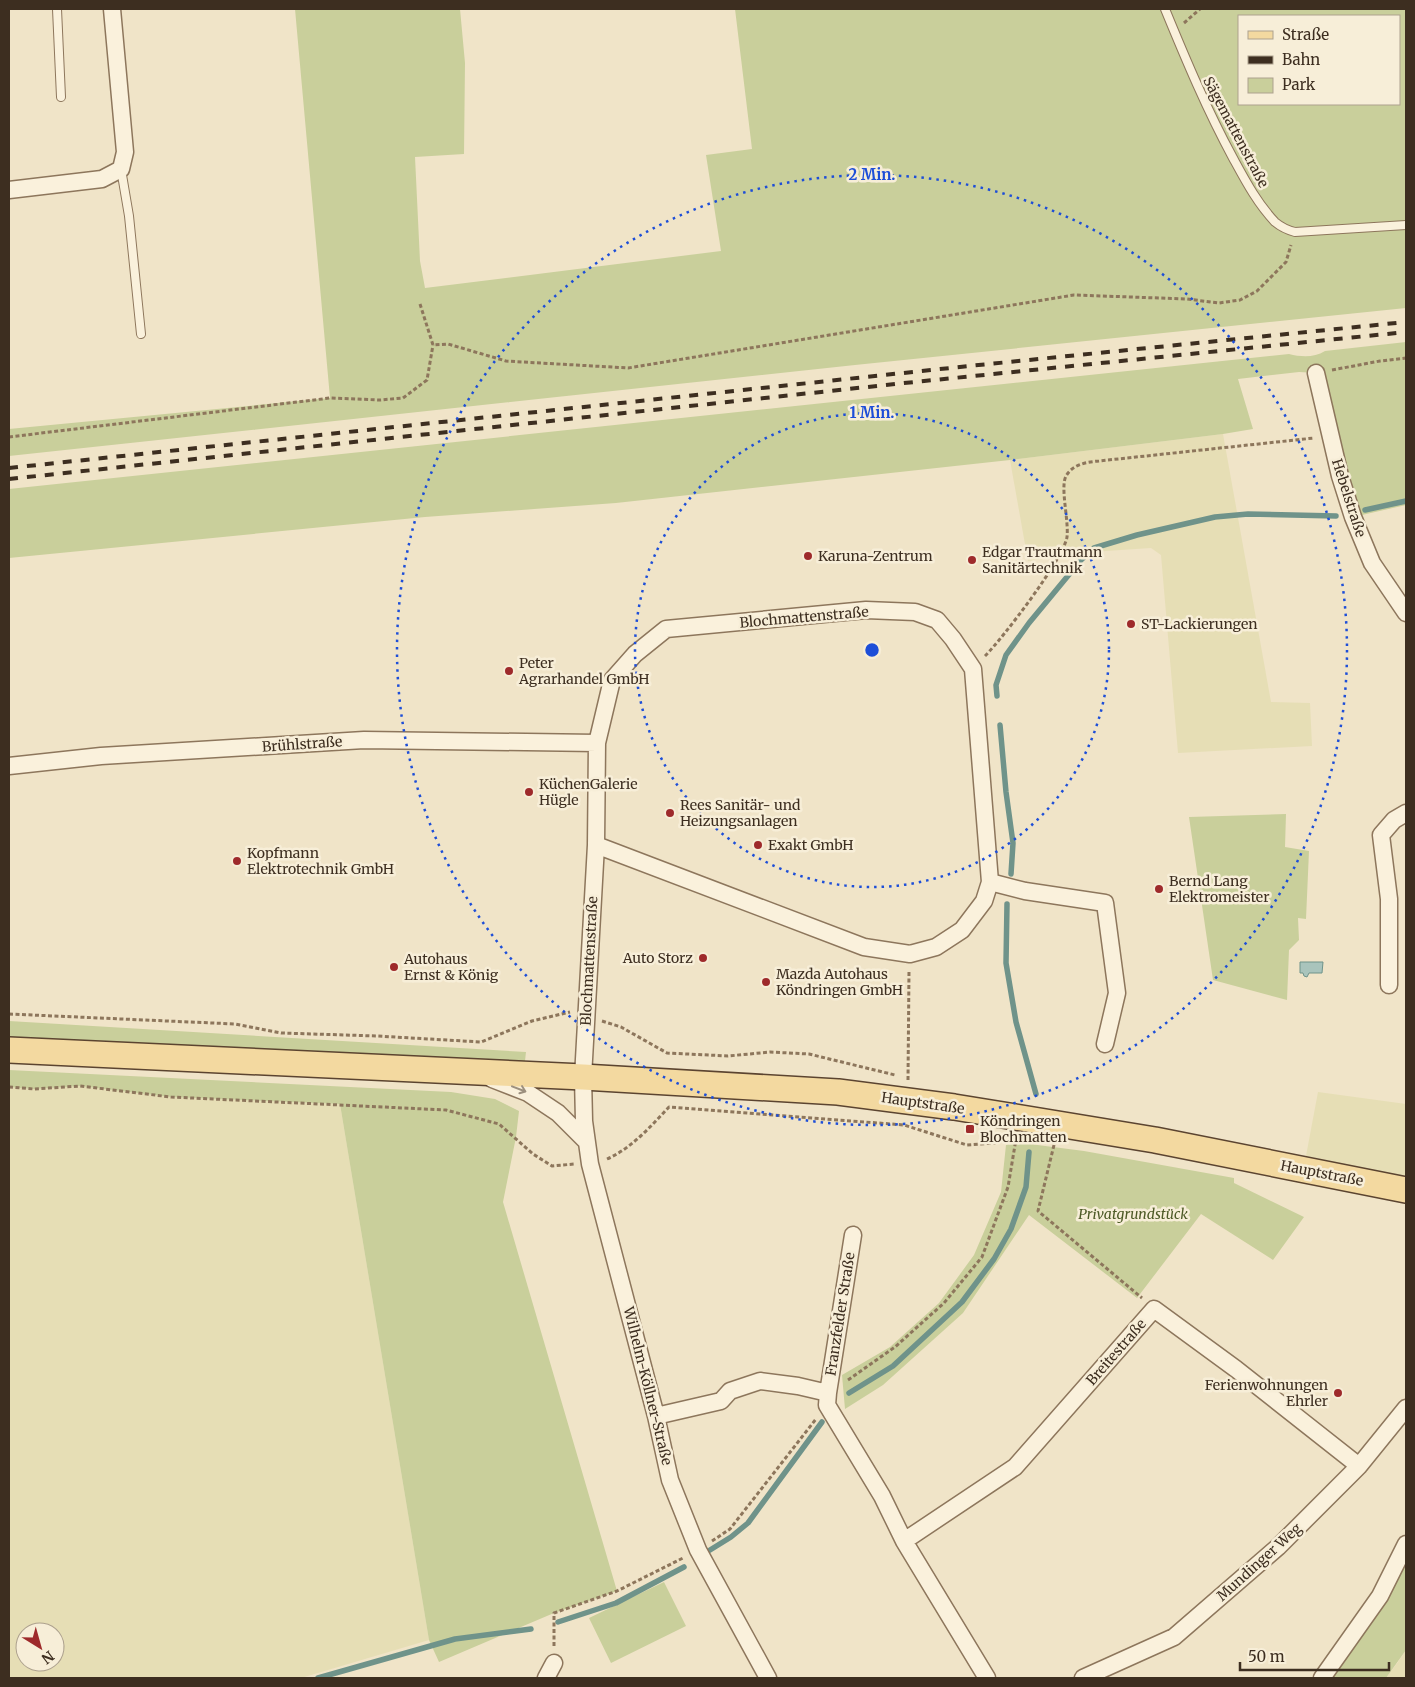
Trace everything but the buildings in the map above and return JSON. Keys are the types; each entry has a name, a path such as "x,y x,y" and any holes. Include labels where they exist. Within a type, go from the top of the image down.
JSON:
{"main road":[{"name":"Hauptstraße","path":"9,1050 474,1071 838,1092 905,1089 1406,1190"}],"street":[{"path":"9,190 102,179 121,169 125,152 112,9"},
{"name":"Hebelstraße","path":"1316,373 1340,476 1353,517 1372,563 1406,613"},
{"name":"Blochmattenstraße","path":"583,1077 596,845 597,743 612,680 635,654 666,629 866,610 915,612 938,620 973,669 990,882 984,901 962,930 936,947 910,954 864,947 596,845"},
{"name":"Brühlstraße","path":"9,766 101,756 364,740 597,743"},
{"path":"1389,985 1389,899 1381,835 1394,820 1406,813"},
{"path":"990,882 1025,891 1105,903 1117,993 1106,1044"},
{"path":"474,1071 528,1093 558,1113 586,1142"},
{"name":"Wilhelm-Köllner-Straße","path":"583,1077 584,1121 590,1164 656,1416 670,1480 698,1550 768,1678"},
{"name":"Franzfelder Straße","path":"656,1416 721,1401 730,1391 760,1382 798,1386 828,1393 853,1234"},
{"name":"Breitestraße","path":"904,1541 1015,1467 1154,1309 1236,1369 1358,1466"},
{"path":"828,1393 827,1405 882,1496 904,1541 987,1678"},
{"name":"Mundinger Weg","path":"1083,1678 1174,1637 1278,1547 1358,1466 1406,1408"},
{"path":"1322,1678 1380,1596 1406,1544"},
{"path":"546,1678 554,1663"}],"lane":[{"path":"57,9 61,97"},
{"name":"Sägemattenstraße","path":"1165,9 1197,87 1250,190 1275,222 1283,228 1295,232"},
{"path":"121,169 129,216 141,334"},
{"path":"1295,232 1406,225"}],"path":[{"path":"1174,31 1200,9"},
{"path":"433,345 448,344 506,361 628,368 1074,295 1219,303 1240,300 1258,292 1286,262 1295,232"},
{"path":"9,437 330,398 380,400 403,398 427,380 433,345 420,304"},
{"path":"1316,373 1406,358"},
{"path":"973,669 993,648 1064,550 1068,527 1064,489 1065,477 1073,467 1099,461 1331,436"},
{"path":"905,1089 910,954"},
{"path":"9,1014 236,1024 281,1033 481,1042 532,1021 570,1012 586,1015 621,1027 667,1053 728,1056 770,1052 809,1054 905,1089"},
{"path":"905,1089 918,1080"},
{"path":"9,1088 34,1089 80,1086 171,1097 446,1110 499,1124 533,1154 552,1166 590,1164 618,1154 669,1106 904,1125 967,1145 994,1143 1016,1138 1008,1187 982,1257 944,1303 895,1347 828,1393"},
{"path":"1055,1143 1038,1211 1154,1309"}],"shaded area":[{"path":"1223,434 1271,702 1310,703 1312,746 1178,753 1161,555 1151,548 1106,551 1028,561 1010,460"},
{"path":"80,1086 171,1097 340,1104 429,1640 301,1678 9,1678 9,1087 34,1089"},
{"path":"1318,1092 1406,1104 1406,1177 1306,1156"},
{"path":"1406,1650 1406,1678 1386,1678 1398,1662"}],"green space":[{"path":"295,9 460,9 465,63 464,154 415,157 420,261 425,288 721,251 706,155 752,149 735,9 1406,9 1406,308 9,456 9,429 330,398"},
{"path":"1406,342 1406,505 1353,517 1316,373 1299,372 1238,379 1253,429 1223,434 1010,460 616,503 425,517 9,558 9,489 1289,354 1312,356 1325,351"},
{"path":"1286,814 1285,847 1309,851 1306,919 1298,918 1299,940 1289,950 1287,1000 1213,980 1189,817"},
{"path":"9,1021 526,1052 524,1070 9,1044"},
{"path":"9,1070 451,1092 495,1099 519,1111 516,1137 503,1202 617,1591 554,1613 439,1662 429,1640 340,1104 171,1097 80,1086 34,1089 9,1087"},
{"name":"Privatgrundstück","path":"1022,1143 1084,1151 1234,1178 1234,1183 1304,1217 1273,1260 1201,1214 1137,1298 1029,1215 963,1313 883,1385 845,1409 842,1375 890,1347 939,1303 974,1255 1001,1192 1006,1145"},
{"path":"1406,1554 1406,1650 1386,1678 1332,1678 1372,1618"},
{"path":"664,1582 686,1626 611,1663 589,1618"}],"water":[{"path":"1300,962 1323,962 1322,973 1309,973 1307,977 1304,976 1303,973 1300,973"}],"waterway":[{"path":"1365,510 1406,501"},
{"path":"997,696 996,685 1006,655 1029,623 1081,560 1094,548 1137,535 1215,517 1248,514 1336,516"},
{"path":"1000,725 1013,843 1011,874"},
{"path":"1007,904 1006,963 1016,1022 1036,1094"},
{"path":"849,1393 893,1366 962,1302 994,1259 1011,1229 1026,1187 1029,1152"},
{"path":"710,1550 731,1537 748,1523 822,1422"},
{"path":"558,1622 616,1603 684,1567"},
{"path":"318,1678 455,1639 531,1629"}],"railway":[{"path":"9,468 969,366 1406,322"},
{"path":"9,479 895,384 1406,332"}],"place":[{"name":"Karuna-Zentrum","path":"808,556"},
{"name":"Edgar Trautmann Sanitärtechnik","path":"972,560"},
{"name":"ST-Lackierungen","path":"1131,624"},
{"name":"Peter Agrarhandel GmbH","path":"509,671"},
{"name":"KüchenGalerie Hügle","path":"529,792"},
{"name":"Rees Sanitär- und Heizungsanlagen","path":"670,813"},
{"name":"Exakt GmbH","path":"758,845"},
{"name":"Kopfmann Elektrotechnik GmbH","path":"237,861"},
{"name":"Bernd Lang Elektromeister","path":"1159,889"},
{"name":"Auto Storz","path":"703,958"},
{"name":"Autohaus Ernst & König","path":"394,967"},
{"name":"Mazda Autohaus Köndringen GmbH","path":"766,982"},
{"name":"Köndringen Blochmatten","path":"970,1129"},
{"name":"Ferienwohnungen Ehrler","path":"1338,1393"}]}
